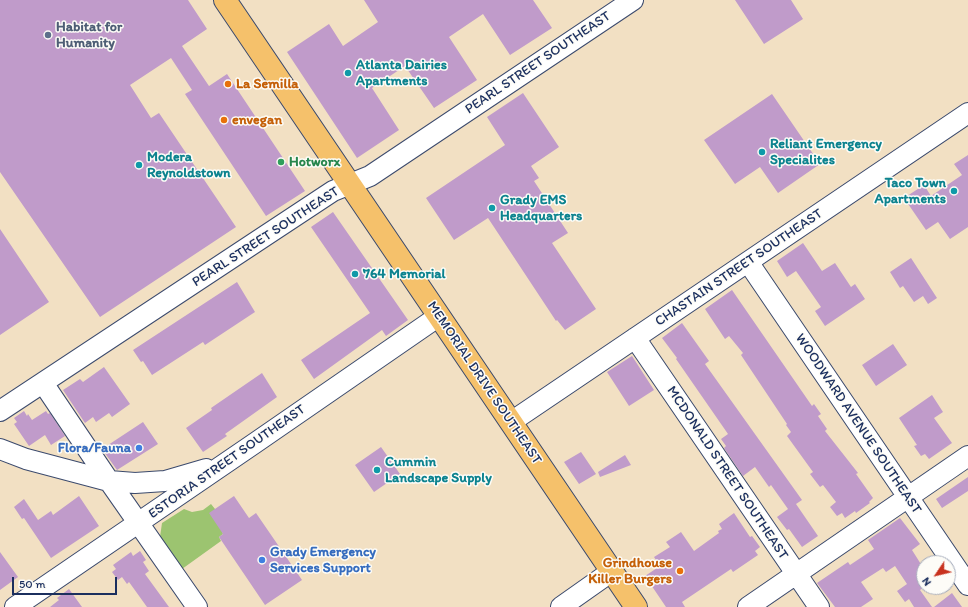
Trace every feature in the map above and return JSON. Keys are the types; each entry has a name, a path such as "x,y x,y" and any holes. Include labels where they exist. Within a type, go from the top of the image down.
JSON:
{"main road":[{"name":"MEMORIAL DRIVE SOUTHEAST","path":"225,0 636,607"}],"street":[{"name":"PEARL STREET SOUTHEAST","path":"0,411 326,195 370,176 633,0"},
{"name":"CHASTAIN STREET SOUTHEAST","path":"511,422 968,112"},
{"name":"WOODWARD AVENUE SOUTHEAST","path":"748,262 968,585"},
{"name":"ESTORIA STREET SOUTHEAST","path":"15,607 439,316"},
{"name":"MCDONALD STREET SOUTHEAST","path":"635,338 819,607"},
{"path":"43,383 197,607"},
{"path":"0,449 26,459 109,481 135,483 165,481 223,464"},
{"path":"748,607 968,456"},
{"path":"561,607 612,571"}],"green space":[{"path":"211,504 215,509 223,534 219,537 221,541 182,569 160,537 162,523 184,509 192,512 203,510"}],"building":[{"name":"Modera Reynoldstown","path":"0,0 188,0 207,29 182,46 209,86 227,74 305,191 266,216 185,94 192,90 171,58 130,85 151,118 159,113 236,227 100,317 0,172"},
{"name":"Atlanta Dairies Apartments","path":"364,0 533,0 552,28 510,55 483,14 449,37 477,80 434,108 405,66 372,88 399,130 357,158 287,52 329,24 343,46 378,22"},
{"path":"735,0 791,0 803,19 764,44"},
{"name":"Grady EMS Headquarters","path":"523,93 559,147 531,166 539,178 534,181 568,233 552,243 596,309 565,330 557,320 556,321 488,218 454,240 426,198 505,145 487,117"},
{"name":"Reliant Emergency Specialites","path":"772,94 820,164 778,193 760,167 735,184 704,140"},
{"name":"Taco Town Apartments","path":"968,155 968,227 950,239 938,222 926,230 904,198 924,185 931,196 962,175 954,164"},
{"name":"764 Memorial","path":"333,212 408,320 386,336 382,330 314,379 301,360 370,313 311,227"},
{"path":"0,229 49,302 0,335"},
{"path":"803,243 822,271 835,263 851,287 855,284 865,299 825,326 815,311 821,307 796,271 787,277 777,261"},
{"path":"911,258 937,298 928,304 923,296 914,302 903,286 900,288 890,272"},
{"path":"237,282 255,312 205,345 203,342 152,375 143,361 141,362 133,350"},
{"path":"732,290 812,406 814,404 821,414 818,416 827,429 825,431 858,473 856,474 873,498 869,502 870,503 856,513 855,511 845,518 842,513 837,516 830,507 836,502 823,485 820,487 810,474 813,472 787,436 791,432 786,425 787,424 741,355 743,353 729,336 725,339 705,309"},
{"path":"682,323 709,361 705,364 802,500 796,504 818,536 802,547 789,529 787,530 777,517 788,509 771,485 769,487 755,467 743,476 724,448 726,446 721,439 728,434 662,338"},
{"path":"893,344 907,365 876,386 862,365"},
{"path":"632,356 654,390 629,406 607,372"},
{"path":"104,367 130,404 112,417 109,413 96,422 93,417 85,423 63,390 80,379 83,382"},
{"path":"262,373 277,397 225,434 227,436 203,452 186,428 212,410 211,408"},
{"path":"932,395 943,412 934,418 952,443 929,459 925,454 921,456 914,446 917,445 899,418"},
{"path":"24,411 32,420 46,411 48,414 50,413 65,436 51,445 45,435 29,446 14,424 17,422 14,418"},
{"path":"143,422 158,444 117,470 102,449"},
{"name":"Cummin Landscape Supply","path":"381,447 400,474 374,492 355,465"},
{"path":"581,452 596,474 579,484 564,462"},
{"path":"625,455 631,465 600,477 598,472"},
{"path":"968,477 968,491 942,508 936,499"},
{"path":"79,496 99,526 51,558 24,518 22,519 14,507 24,499 38,520 51,511 53,515"},
{"name":"Grady Emergency Services Support","path":"234,496 249,518 256,513 302,580 265,605 219,537 223,534 209,513"},
{"path":"734,513 750,537 752,536 760,547 755,551 758,555 733,572 731,569 682,602 685,607 666,607 645,576 660,566 654,557 670,547 666,542 681,532 694,551 719,533 718,531 722,529 719,524"},
{"path":"900,518 920,544 912,550 916,556 916,595 924,595 932,607 914,607 909,599 905,602 897,591 907,584 895,566 886,572 883,568 861,582 873,599 861,607 835,607 817,583 848,562 850,565 874,549 868,540"},
{"path":"140,551 146,560 143,562 149,571 145,574 169,607 147,607 129,582 127,584 122,577 118,580 112,572 116,569 113,565 131,552 133,556"},
{"path":"0,552 18,577 0,590"},
{"path":"69,589 82,607 50,607 59,600 57,598"},
{"path":"949,595 953,595 962,607 934,607"}],"place":[{"name":"Habitat for Humanity","path":"48,35"},
{"name":"Atlanta Dairies Apartments","path":"348,73"},
{"name":"La Semilla","path":"228,84"},
{"name":"envegan","path":"224,120"},
{"name":"Reliant Emergency Specialites","path":"762,152"},
{"name":"Hotworx","path":"281,162"},
{"name":"Modera Reynoldstown","path":"139,165"},
{"name":"Taco Town Apartments","path":"954,191"},
{"name":"Grady EMS Headquarters","path":"492,208"},
{"name":"764 Memorial","path":"355,274"},
{"name":"Flora/Fauna","path":"139,448"},
{"name":"Cummin Landscape Supply","path":"377,470"},
{"name":"Grady Emergency Services Support","path":"262,560"},
{"name":"Grindhouse Killer Burgers","path":"680,571"}]}
